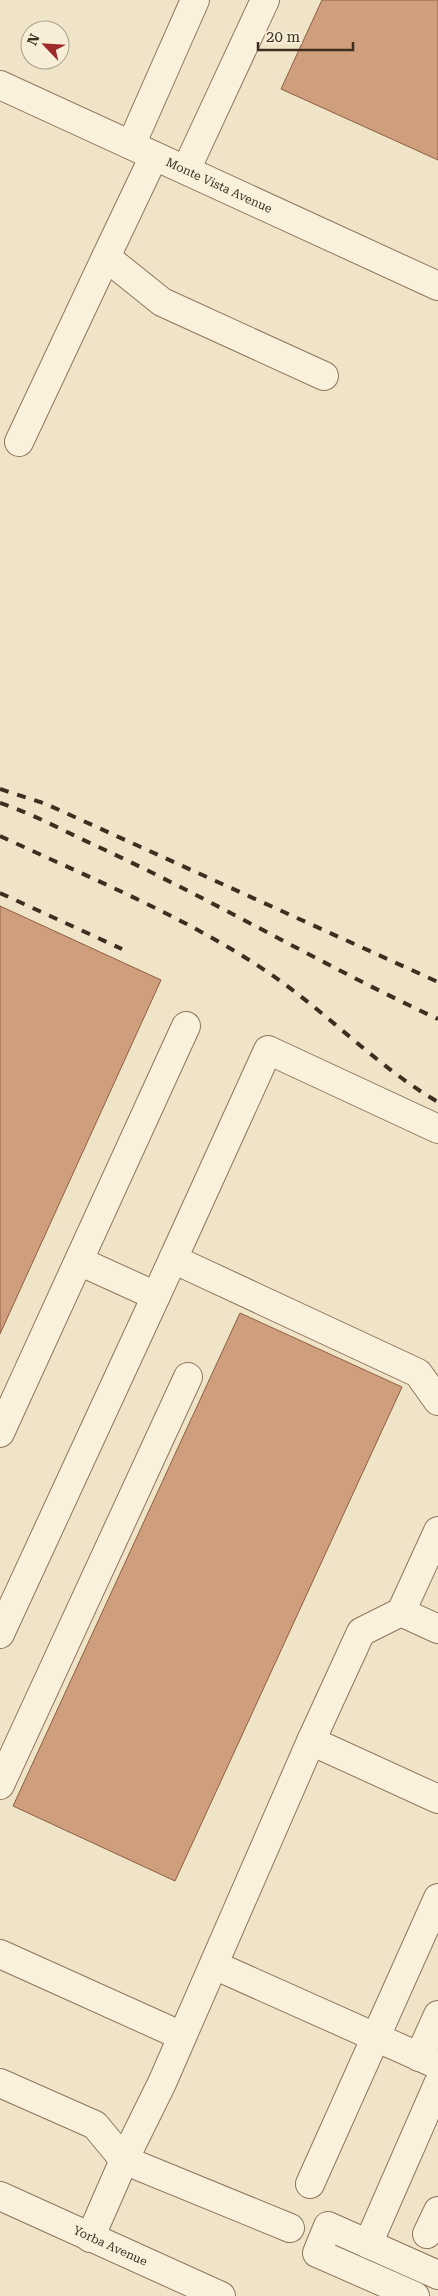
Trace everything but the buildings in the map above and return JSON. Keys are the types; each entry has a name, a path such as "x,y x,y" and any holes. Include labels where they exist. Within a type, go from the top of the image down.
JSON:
{"street":[{"path":"19,442 106,257 195,0"},
{"path":"186,170 264,0"},
{"name":"Monte Vista Avenue","path":"0,85 438,286"},
{"path":"106,257 118,269 162,302 324,376"},
{"path":"0,1433 186,1026"},
{"path":"0,1634 268,1050 438,1129"},
{"path":"173,1259 418,1373 438,1401"},
{"path":"79,1261 156,1296"},
{"path":"0,1785 188,1377"},
{"path":"90,2238 124,2160 162,2083 310,1741 361,1632 401,1612 438,1531"},
{"path":"401,1612 438,1628"},
{"path":"310,1741 438,1800"},
{"path":"310,2184 438,1898"},
{"path":"0,1954 182,2036"},
{"path":"214,1965 428,2061 438,2014"},
{"path":"0,2083 95,2125 124,2160 290,2228"},
{"path":"368,2244 438,2084"},
{"name":"Yorba Avenue","path":"0,2196 221,2296"},
{"path":"415,2296 317,2253 328,2226 438,2275"}],"railway":[{"path":"0,789 46,804 438,982"},
{"path":"0,803 34,816 134,864 350,976 438,1019"},
{"path":"0,836 170,915 235,951 309,1003 393,1072 438,1102"},
{"path":"0,893 122,949"}]}
